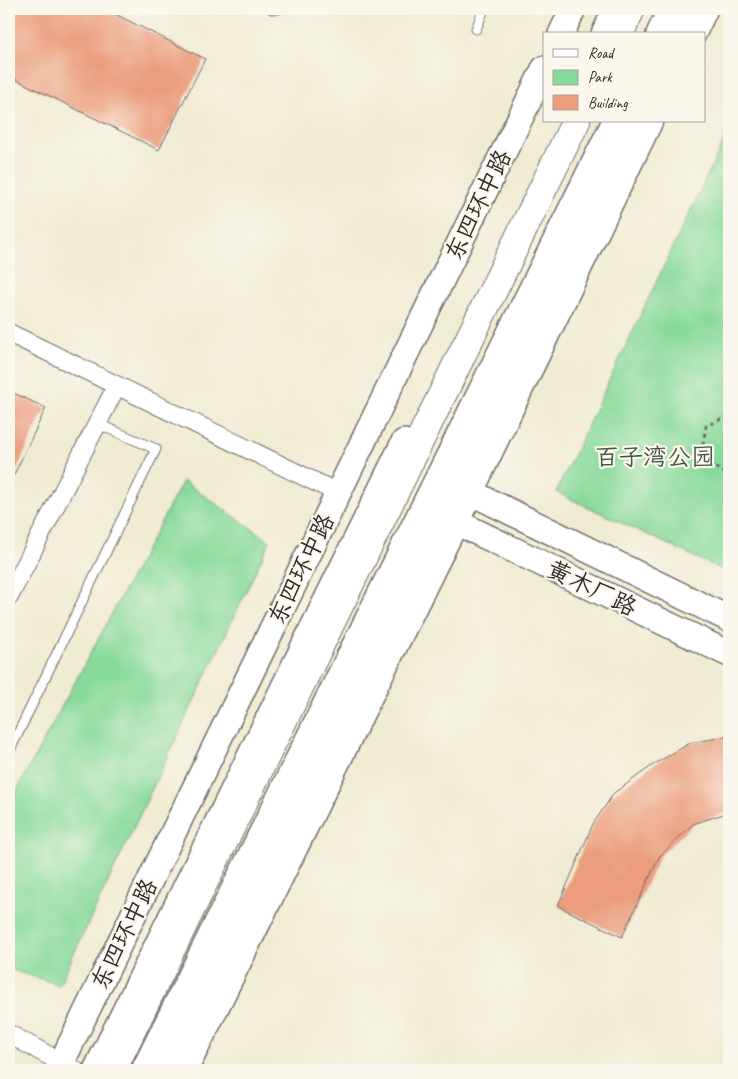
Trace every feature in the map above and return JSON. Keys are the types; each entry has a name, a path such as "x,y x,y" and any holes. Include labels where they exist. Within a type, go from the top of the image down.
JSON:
{"highway":[{"path":"620,32 631,9"},
{"path":"675,32 687,9"},
{"name":"东四环中路","path":"112,1070 576,122"},
{"path":"167,1070 631,122"}],"main road":[{"path":"562,32 574,9"},
{"path":"605,32 616,9"},
{"path":"660,32 671,9"},
{"path":"693,32 705,9"},
{"name":"东四环中路","path":"65,1067 338,493 543,71"},
{"name":"东四环中路","path":"96,1070 561,122"},
{"path":"144,1070 615,122"},
{"path":"185,1070 456,522 650,122"},
{"path":"470,492 729,619"},
{"name":"黄木厂路","path":"456,522 729,654"}],"street":[{"path":"9,333 338,493"},
{"path":"9,597 116,386"},
{"path":"9,1034 65,1067"}],"lane":[{"path":"272,9 278,9"},
{"path":"476,29 484,9"},
{"path":"9,752 156,449 98,424"}],"path":[{"path":"729,418 726,417 706,426 702,449 711,466 729,475"}],"green space":[{"name":"百子湾公园","path":"729,130 729,573 556,492"},
{"path":"183,481 270,541 59,985 9,969 9,805"}],"building":[{"path":"9,9 105,9 205,59 159,150 9,76"},
{"path":"9,391 46,408 9,485"},
{"path":"729,736 729,812 693,824 659,857 622,937 558,906 593,824 614,793 653,765 690,743"}]}
